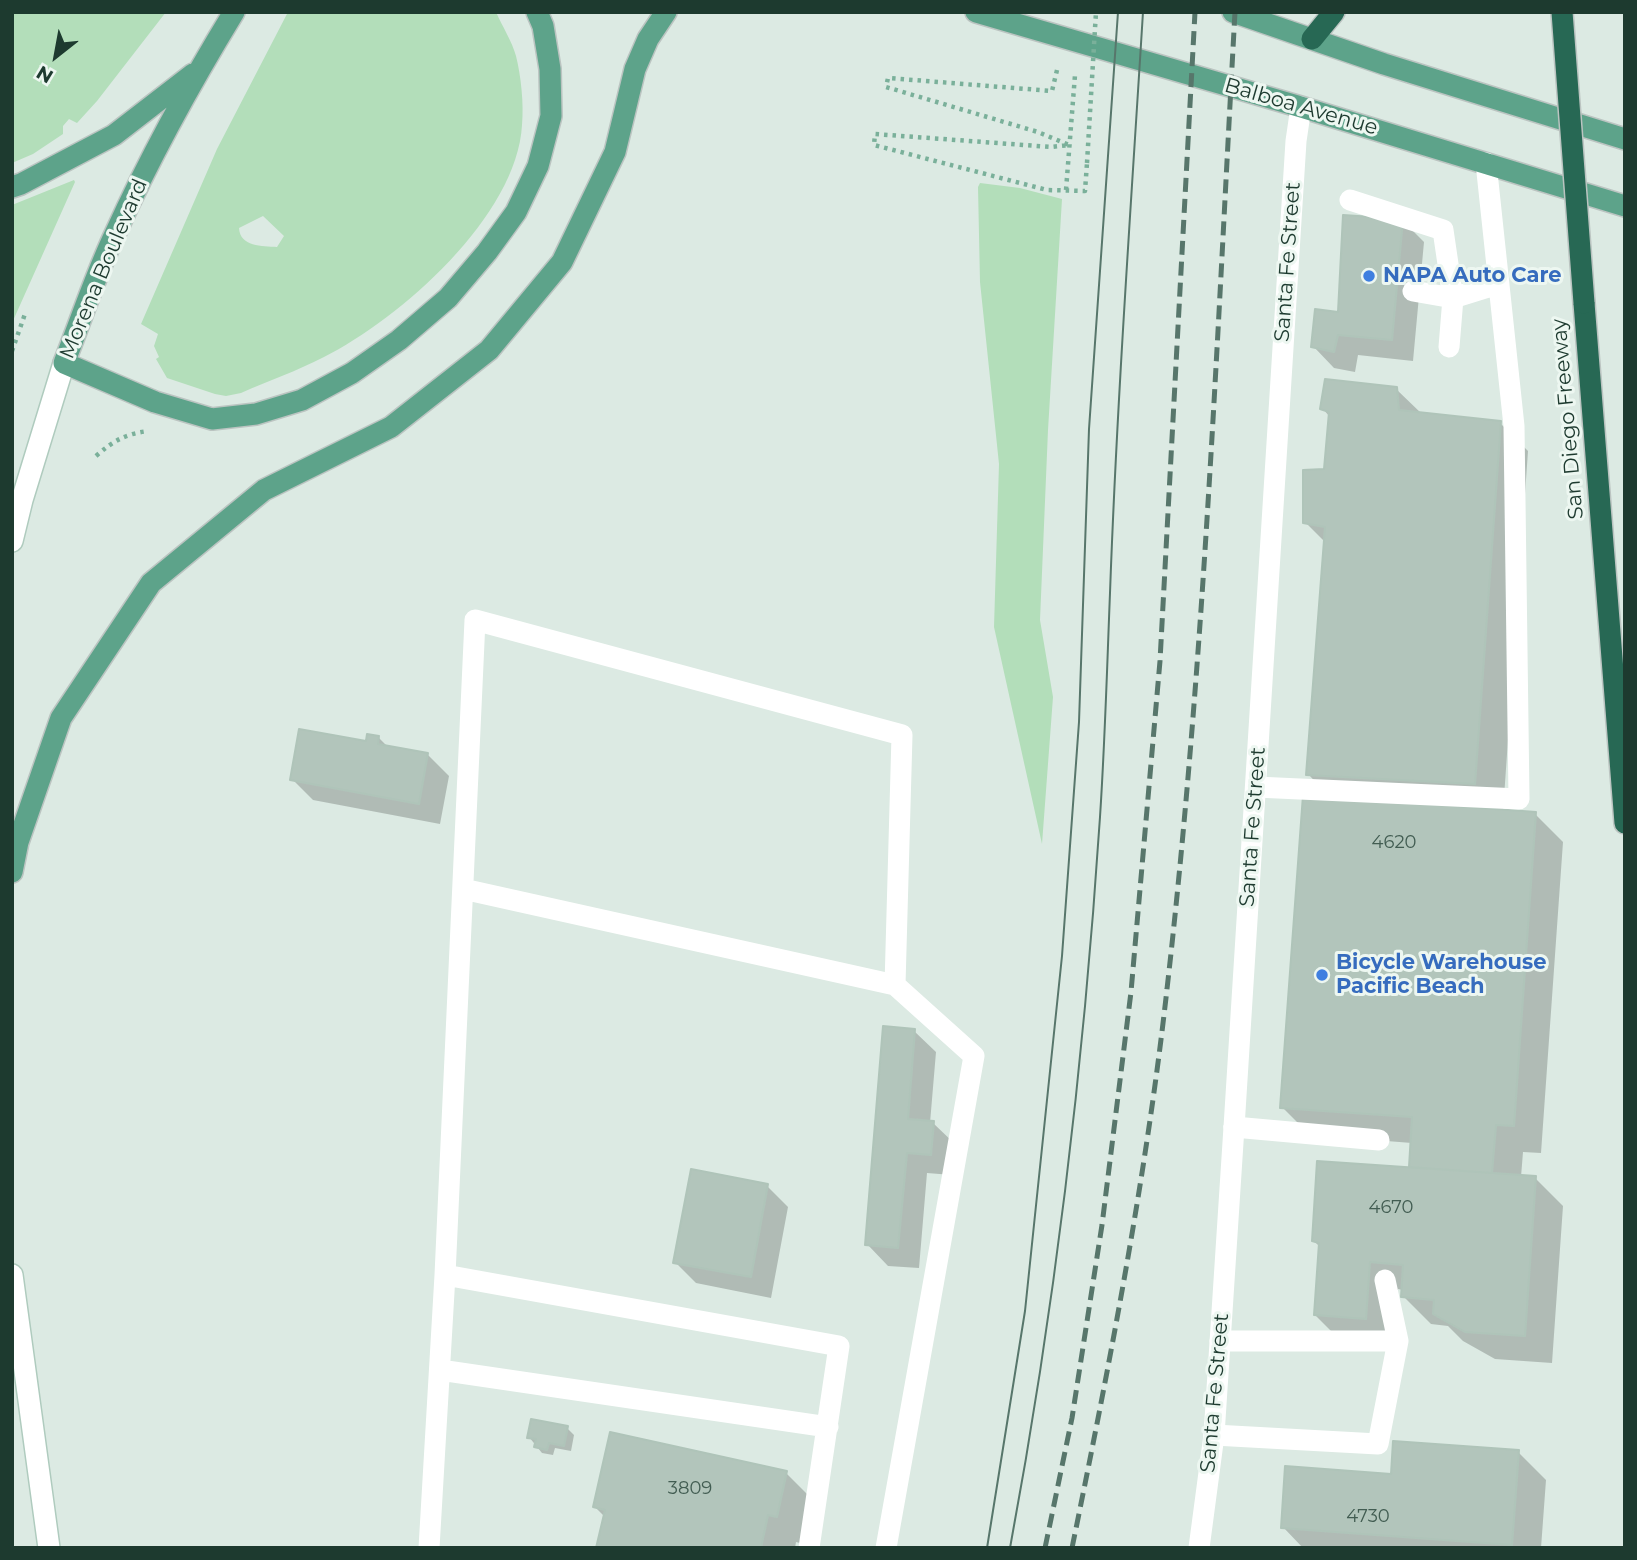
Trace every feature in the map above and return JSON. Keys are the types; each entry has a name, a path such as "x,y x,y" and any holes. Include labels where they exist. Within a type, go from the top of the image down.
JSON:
{"highway":[{"path":"1312,40 1334,12"},
{"name":"San Diego Freeway","path":"1562,12 1625,822"}],"main road":[{"name":"Morena Boulevard","path":"64,363 114,236 145,170 200,68 234,12"},
{"path":"64,363 155,402 212,419 256,414 302,400 352,373 399,340 448,298 487,252 516,212 538,166 551,116 550,69 543,26 537,12"},
{"path":"12,872 18,842 61,718 151,583 264,490 391,427 489,350 562,262 615,152 635,69 648,39 666,12"},
{"name":"Balboa Avenue","path":"976,12 1625,206"},
{"path":"1233,12 1312,40 1625,139"},
{"path":"12,187 114,135 200,68"}],"street":[{"name":"Santa Fe Street","path":"1199,1548 1214,1435 1296,141 1301,107"},
{"path":"1256,787 1519,799 1514,426 1486,163"},
{"path":"1350,200 1443,230 1453,298 1449,347"},
{"path":"1413,291 1453,298 1497,284"},
{"name":"Morena Boulevard","path":"12,541 64,363"},
{"path":"429,1548 445,1275 475,620 902,735 895,985"},
{"path":"463,889 895,985 974,1056 886,1548"},
{"path":"1234,1127 1379,1140"},
{"path":"12,1275 49,1548"},
{"path":"445,1275 839,1346 809,1548"},
{"path":"1214,1435 1378,1444 1398,1340 1385,1280"},
{"path":"1220,1341 1398,1340"},
{"path":"440,1370 828,1427"}],"path":[{"path":"1069,145 1051,147 875,134 874,145 1047,190 1085,191 1096,12"},
{"path":"1057,70 1052,91 888,78 886,87 1038,132 1069,145"},
{"path":"1066,190 1075,75"},
{"path":"12,351 26,312"},
{"path":"96,456 128,433 149,431"}],"green space":[{"path":"12,12 166,12 77,123 69,119 63,126 63,134 33,154 12,163"},
{"path":"288,12 496,12 514,50 521,81 523,108 515,160 500,194 450,261 419,291 354,340 303,367 241,393 226,396 167,378 156,359 159,357 154,346 158,334 141,324 217,149","holes":["263,216 284,236 277,247 259,246 243,239 239,228"]},
{"path":"74,180 75,182 12,323 12,205"},
{"path":"980,183 1020,188 1062,199 1040,620 1053,697 1042,844 994,627 999,464 980,282"}],"building":[{"name":"NAPA Auto Care","path":"1343,215 1403,219 1392,340 1338,335 1334,352 1311,347 1315,309 1338,312"},
{"path":"1325,379 1397,387 1399,410 1501,421 1475,784 1306,775 1325,527 1303,523 1303,470 1324,469 1329,412 1320,409"},
{"path":"299,729 366,741 367,734 379,736 378,744 428,753 419,804 290,780"},
{"path":"1303,795 1536,812 1514,1126 1496,1125 1492,1173 1409,1167 1412,1117 1280,1108"},
{"path":"883,1026 915,1029 908,1119 934,1121 931,1155 907,1153 898,1248 865,1245"},
{"path":"1317,1161 1536,1176 1525,1336 1465,1332 1433,1314 1434,1300 1401,1297 1403,1265 1370,1262 1366,1319 1314,1315 1319,1243 1312,1241"},
{"path":"691,1169 768,1184 751,1277 673,1263"},
{"path":"531,1419 568,1426 564,1446 549,1443 547,1450 534,1447 536,1439 527,1438"},
{"path":"610,1432 787,1471 777,1517 768,1515 761,1548 596,1548 605,1510 593,1507"},
{"path":"1393,1441 1519,1450 1512,1545 1281,1528 1285,1466 1391,1474"}],"tram line":[{"path":"987,1548 1025,1311 1062,956 1079,722 1089,429 1118,12"},
{"path":"1010,1548 1054,1275 1086,1001 1102,789 1116,448 1143,12"}],"railway":[{"path":"1045,1548 1072,1418 1102,1225 1131,992 1160,661 1195,12"},
{"path":"1072,1548 1126,1269 1149,1130 1180,867 1200,623 1235,12"}],"place":[{"name":"NAPA Auto Care","path":"1369,276"},
{"name":"Bicycle Warehouse Pacific Beach","path":"1322,975"}]}
